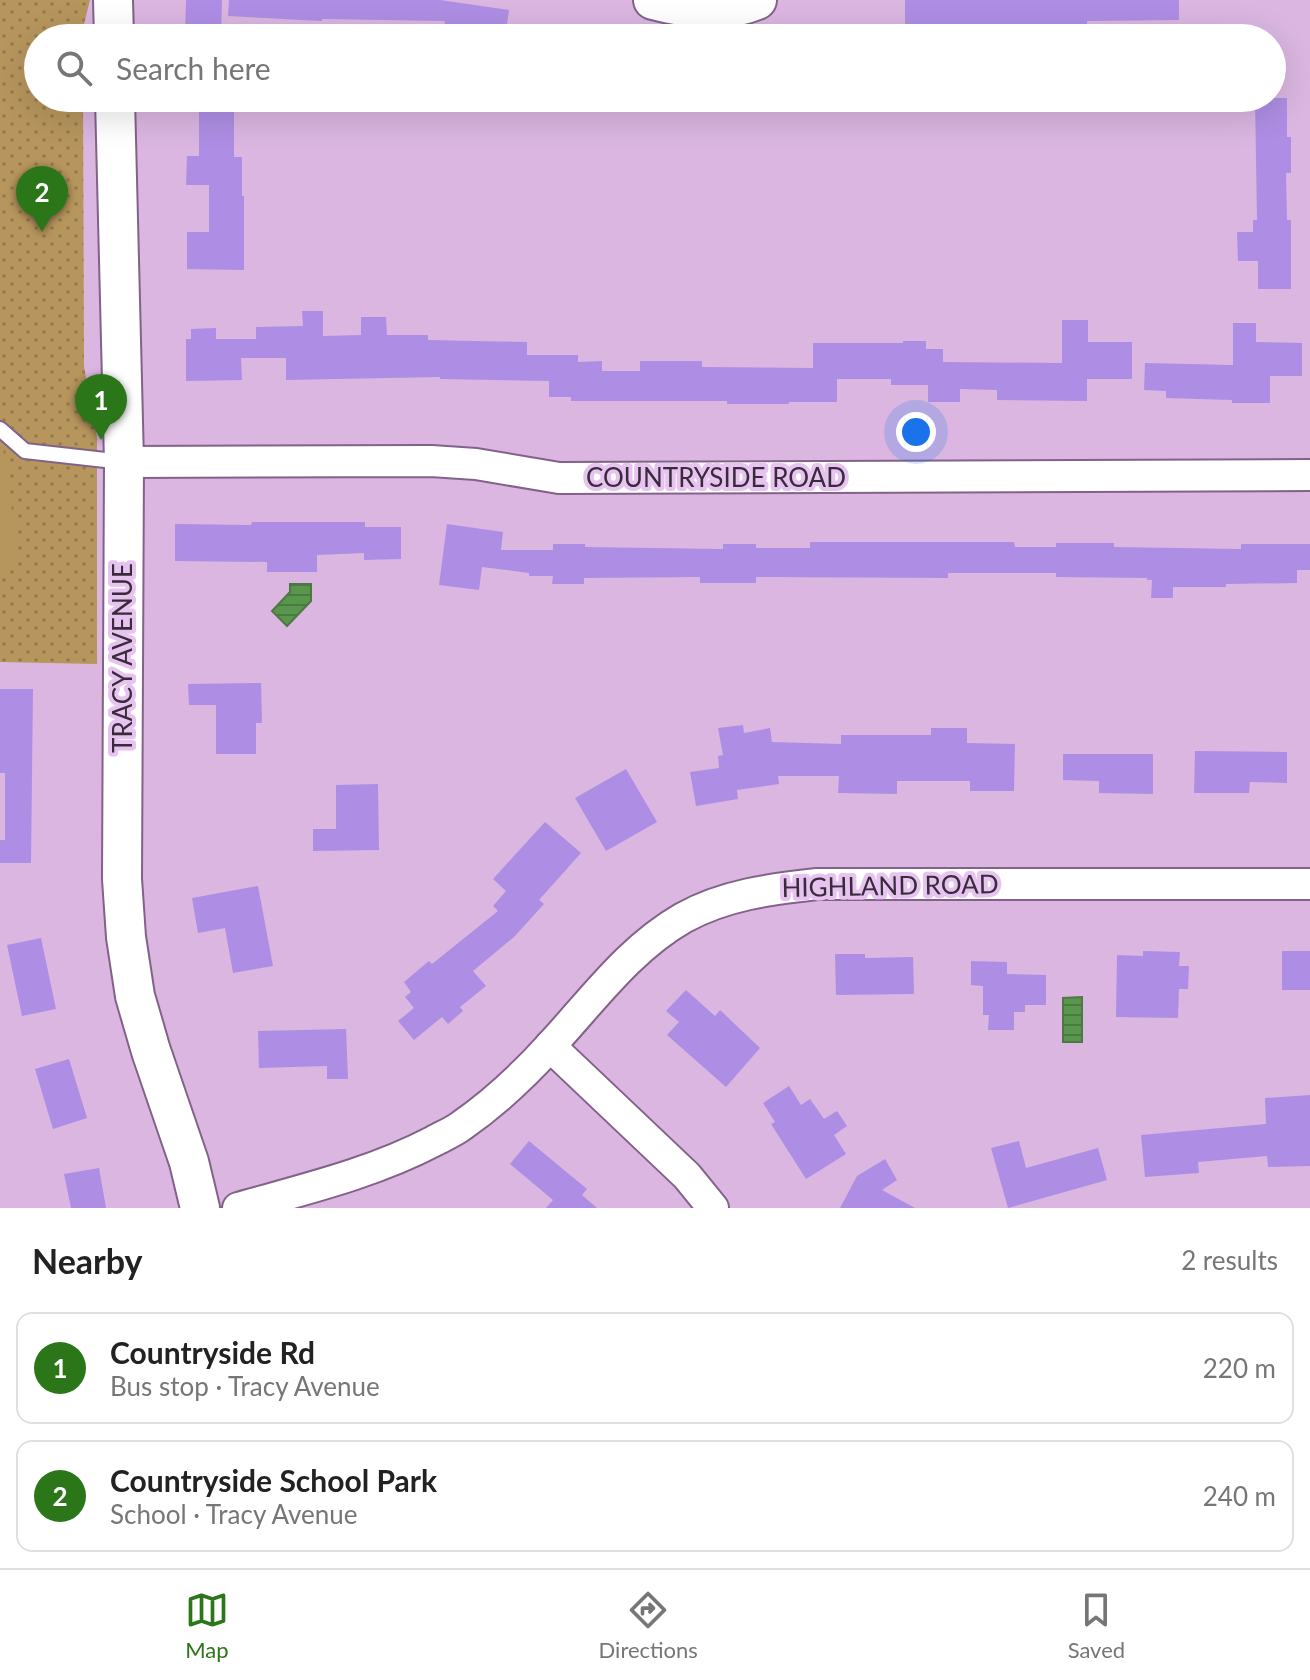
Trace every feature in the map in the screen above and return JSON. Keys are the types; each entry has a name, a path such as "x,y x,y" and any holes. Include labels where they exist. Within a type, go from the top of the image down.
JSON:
{"street":[{"path":"113,0 114,24"},
{"path":"653,0 674,6 712,9 757,0"},
{"name":"TRACY AVENUE","path":"115,112 124,462 122,879 126,937 135,996 189,1162 200,1208"},
{"name":"COUNTRYSIDE ROAD","path":"124,462 431,461 476,464 559,478 1310,475"},
{"name":"HIGHLAND ROAD","path":"238,1208 404,1157 458,1128 508,1090 644,945 683,918 725,899 770,889 817,884 1310,884"},
{"path":"550,1046 687,1176 713,1208"}],"lane":[{"path":"0,429 25,451 124,462"}],"shaded area":[{"path":"0,0 90,0 84,24 24,24 24,112 83,112 84,366 97,438 97,664 0,662"},
{"path":"0,427 18,553 7,567 0,568"},
{"path":"290,584 311,584 311,601 287,626 272,611 290,592"},
{"path":"1082,997 1082,1042 1063,1042 1063,998"}],"building":[{"path":"186,0 222,0 221,24 185,24"},
{"path":"229,0 440,0 509,10 507,24 228,16"},
{"path":"905,0 1179,0 1179,20 1087,21 1087,24 905,24"},
{"path":"1287,98 1287,137 1291,137 1291,173 1286,173 1287,220 1291,220 1291,289 1258,289 1258,261 1238,261 1237,232 1253,232 1253,220 1257,220 1255,112 1286,112"},
{"path":"199,112 234,112 234,157 242,157 244,270 187,269 187,232 209,232 209,185 186,185 187,156 199,156"},
{"path":"302,311 323,311 323,336 361,335 361,317 386,317 387,335 428,335 428,340 527,342 527,355 578,355 578,362 602,361 602,371 640,371 640,361 702,361 702,367 813,368 813,343 903,341 926,341 926,349 943,349 943,362 1062,363 1062,320 1088,320 1088,342 1132,342 1132,379 1087,379 1087,401 997,400 997,390 960,389 960,402 928,402 928,385 891,385 891,379 837,379 837,402 789,404 571,401 571,397 549,397 549,381 440,377 286,380 286,358 241,358 242,380 186,381 186,339 191,339 191,329 216,328 216,339 256,339 256,327 303,326"},
{"path":"1233,323 1256,323 1256,342 1302,343 1302,376 1270,376 1270,403 1166,398 1166,391 1144,390 1145,363 1233,365"},
{"path":"252,522 365,522 365,527 401,527 401,559 364,560 364,553 317,555 317,572 267,572 267,562 175,561 175,524 251,525"},
{"path":"447,524 503,532 501,550 553,550 553,544 723,549 723,544 756,544 756,548 810,548 810,542 1014,542 1015,547 1114,543 1114,547 1241,549 1241,544 1310,544 1310,570 1297,570 1297,583 1173,587 1173,598 1151,598 1152,580 1147,578 1056,577 1056,573 948,573 948,578 756,577 756,583 700,583 700,577 584,578 584,584 552,584 553,576 529,576 529,573 482,567 479,590 439,585"},
{"path":"261,683 262,723 256,723 256,754 216,754 216,705 189,705 188,684"},
{"path":"0,689 33,689 31,863 0,863 0,840 5,840 5,773 0,773"},
{"path":"743,725 744,733 770,728 772,742 841,744 841,735 931,735 931,728 967,728 967,743 1015,744 1014,791 970,791 970,781 897,781 897,794 838,793 839,776 778,776 779,784 737,790 738,799 696,806 690,772 719,768 718,756 723,755 718,728"},
{"path":"1195,751 1287,752 1287,783 1250,782 1249,793 1194,793"},
{"path":"1063,754 1153,754 1153,794 1099,793 1099,781 1063,780"},
{"path":"626,769 657,822 606,851 575,798"},
{"path":"378,784 379,850 313,851 313,829 336,829 336,785"},
{"path":"545,822 581,853 539,900 544,904 514,937 473,971 486,986 460,1007 463,1011 448,1024 442,1017 414,1040 398,1021 414,1008 405,997 411,992 404,982 429,961 432,964 498,911 493,906 506,891 493,879"},
{"path":"258,886 273,966 233,973 225,928 198,933 192,898"},
{"path":"41,938 56,1009 22,1016 7,945"},
{"path":"1143,951 1180,952 1179,966 1189,966 1188,989 1179,989 1178,1018 1116,1017 1117,955 1143,956"},
{"path":"1282,951 1310,951 1310,990 1282,990"},
{"path":"835,954 865,954 865,958 913,957 914,994 836,995"},
{"path":"971,961 1007,962 1007,974 1046,975 1046,1005 1025,1005 1025,1012 1014,1012 1014,1030 988,1030 989,1015 983,1015 983,986 971,985"},
{"path":"686,990 715,1016 720,1010 760,1048 726,1087 667,1035 679,1022 666,1011"},
{"path":"346,1029 348,1079 327,1079 327,1066 259,1068 258,1031"},
{"path":"69,1059 87,1118 53,1129 35,1069"},
{"path":"789,1086 801,1105 810,1099 824,1119 837,1111 847,1126 834,1135 846,1154 806,1179 771,1124 775,1122 763,1103"},
{"path":"1310,1095 1310,1166 1268,1167 1267,1156 1198,1162 1199,1173 1145,1177 1141,1135 1266,1124 1265,1098"},
{"path":"529,1141 587,1189 582,1195 597,1208 546,1208 553,1200 510,1164"},
{"path":"1019,1141 1026,1168 1098,1148 1107,1180 1008,1208 991,1148"},
{"path":"885,1159 897,1180 882,1190 915,1208 840,1208 857,1176"},
{"path":"99,1168 106,1208 71,1208 64,1174"}],"place":[{"name":"Countryside School Park","path":"42,232"},
{"name":"Countryside Rd","path":"101,440"}]}
